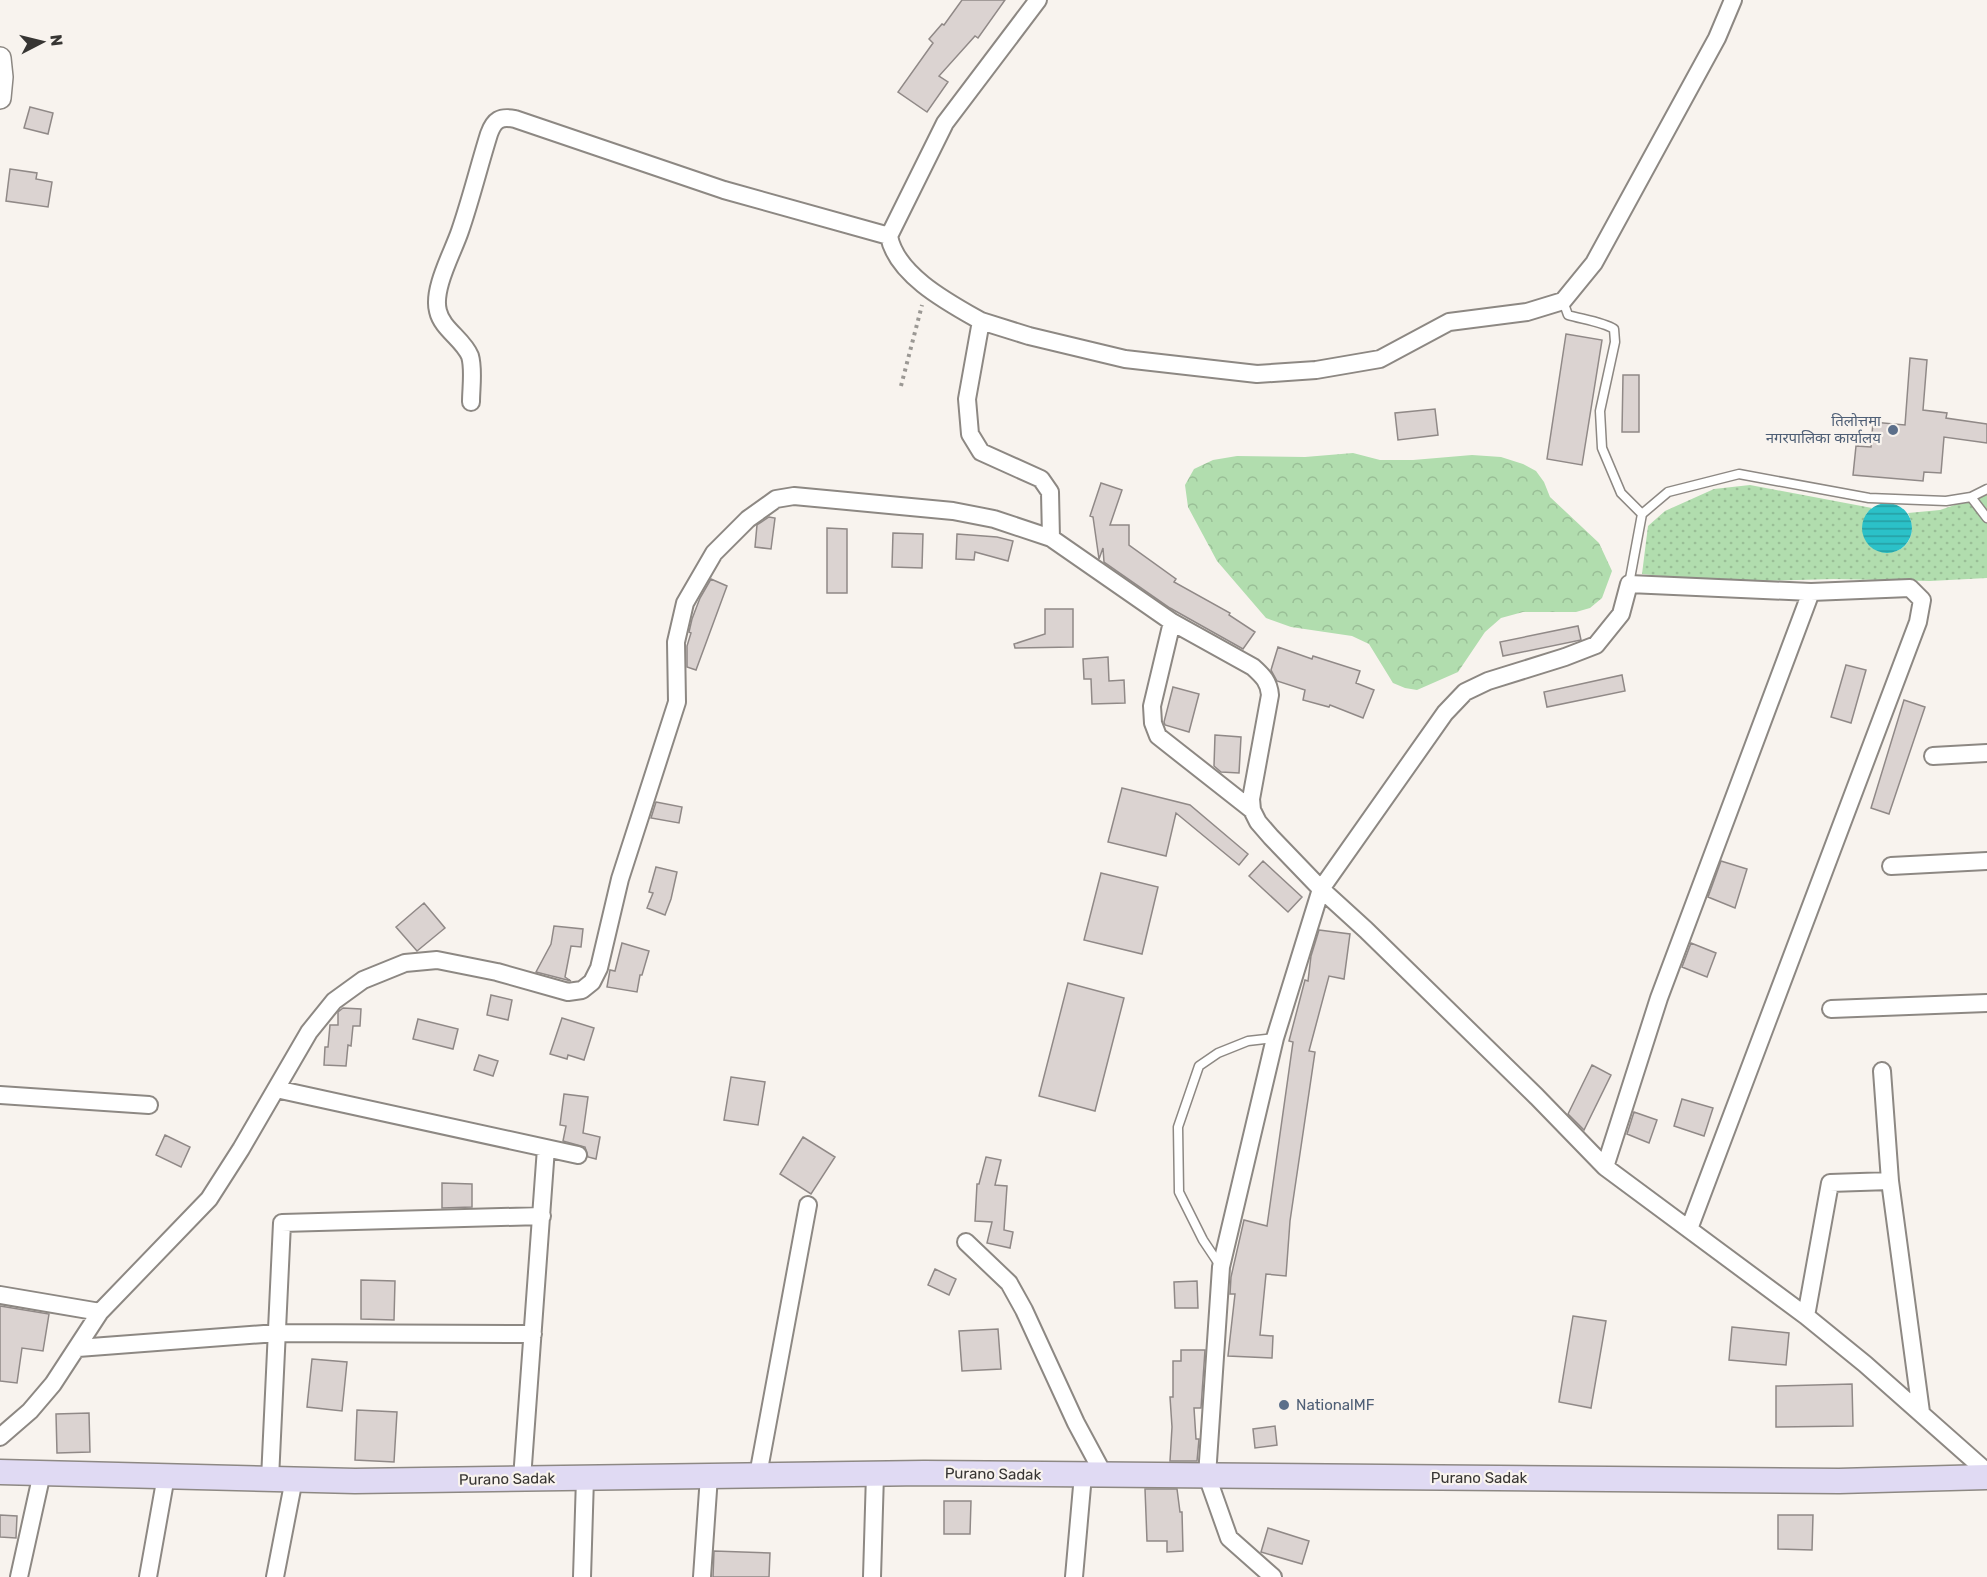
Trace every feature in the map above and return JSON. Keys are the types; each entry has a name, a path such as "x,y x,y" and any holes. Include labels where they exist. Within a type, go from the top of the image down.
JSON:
{"main road":[{"name":"Purano Sadak","path":"0,1472 355,1481 875,1474 1827,1480 1987,1477"}],"street":[{"path":"1038,0 945,123 889,236 891,248 898,261 927,287 981,321 1029,336 1125,359 1257,374 1316,370 1380,359 1449,322 1527,312 1563,301 1594,263 1717,38 1733,0"},
{"path":"0,58 2,78 0,98"},
{"path":"471,402 471,358 441,318 437,310 437,299 489,134 493,123 498,119 506,117 515,119 724,190 889,236"},
{"path":"981,321 967,399 970,434 981,452 1041,479 1050,492 1051,538"},
{"path":"0,1437 30,1411 53,1384 100,1312 209,1199 309,1032 334,1000 363,980 405,963 437,960 497,972 568,992 582,990 592,982 599,968 620,879 677,702 676,642 686,603 714,553 747,519 776,499 794,496 953,511 994,519 1051,538 1172,622 1253,667 1264,677 1269,686 1270,695 1254,781 1252,810"},
{"path":"1273,1577 1229,1538 1207,1476 1221,1267 1275,1038 1321,889 1445,713 1465,692 1488,681 1596,645 1621,614 1629,584 1811,592 1910,588 1922,600 1913,633 1689,1229"},
{"path":"1605,1167 1659,998 1811,592"},
{"path":"1172,622 1152,706 1153,723 1158,736 1252,810 1258,822 1271,837 1321,889 1512,1072 1605,1167 1806,1316 1921,1412 1987,1472"},
{"path":"1933,756 1987,753"},
{"path":"1891,866 1987,861"},
{"path":"1831,1009 1987,1003"},
{"path":"1882,1071 1890,1181 1921,1412"},
{"path":"276,1089 578,1155"},
{"path":"0,1095 149,1105"},
{"path":"522,1479 546,1148"},
{"path":"1806,1316 1830,1183 1890,1181"},
{"path":"758,1475 808,1205"},
{"path":"275,1577 282,1479 277,1333 282,1223 542,1216"},
{"path":"966,1242 1009,1283 1024,1310 1076,1423 1094,1475 1080,1531 1074,1577"},
{"path":"0,1295 100,1312"},
{"path":"78,1348 277,1333 533,1334"},
{"path":"19,1577 42,1473"},
{"path":"872,1577 875,1474"},
{"path":"148,1577 166,1476"},
{"path":"702,1577 709,1476"},
{"path":"582,1577 585,1478"}],"lane":[{"path":"1563,301 1568,315 1606,324 1614,329 1615,342 1600,411 1602,448 1621,493 1642,514"},
{"path":"1629,584 1642,514 1668,492 1739,474 1869,498 1946,501 1971,497 1987,489"},
{"path":"1971,497 1987,519"},
{"path":"1221,1267 1203,1240 1179,1192 1178,1127 1199,1066 1218,1053 1248,1041 1275,1038"}],"path":[{"path":"900,386 927,287"}],"green space":[{"path":"1353,453 1380,460 1472,455 1501,457 1536,471 1544,482 1550,497 1599,543 1612,571 1602,598 1590,608 1576,612 1523,612 1501,618 1485,632 1458,672 1417,690 1393,683 1369,644 1352,636 1291,627 1266,618 1217,561 1188,507 1185,485 1194,469 1213,460 1237,456 1305,457"},
{"path":"1750,485 1872,508 1866,514 1876,550 1885,552 1901,549 1910,538 1912,531 1908,513 1940,510 1987,494 1987,578 1930,581 1834,579 1722,582 1642,574 1648,526 1665,511 1714,489"}],"water":[{"path":"1887,503 1905,510 1912,528 1905,546 1887,553 1869,546 1862,528 1869,510"}],"building":[{"path":"962,0 1005,0 978,38 975,36 939,76 948,82 927,112 898,92 933,43 929,39 942,24 944,25"},
{"path":"30,107 53,113 48,134 24,128"},
{"path":"10,169 37,173 36,179 52,182 48,207 6,201"},
{"path":"1566,334 1602,340 1582,465 1547,459"},
{"path":"1910,358 1927,360 1923,410 1947,413 1946,418 1987,424 1987,443 1944,437 1941,473 1924,472 1923,481 1853,475 1856,446 1871,447 1873,422 1905,425"},
{"path":"1623,375 1639,375 1639,432 1622,432"},
{"path":"1435,409 1438,435 1398,440 1395,413"},
{"path":"1101,483 1122,490 1110,525 1129,525 1129,545 1176,579 1174,582 1230,613 1229,615 1255,632 1243,649 1170,608 1104,562 1103,548 1099,559 1093,517 1090,516"},
{"path":"769,517 775,518 771,549 755,547 757,525"},
{"path":"827,528 847,529 847,593 827,593"},
{"path":"893,533 923,534 922,568 892,567"},
{"path":"957,534 997,537 1013,541 1008,561 975,552 974,560 956,559"},
{"path":"711,579 727,586 696,670 687,667 687,646 691,633 689,632 700,598"},
{"path":"1045,609 1073,609 1073,647 1015,648 1014,644 1045,634"},
{"path":"1578,626 1581,640 1503,656 1500,642"},
{"path":"1278,647 1312,659 1313,656 1360,671 1356,683 1374,690 1363,718 1330,705 1329,707 1303,700 1305,690 1277,681 1271,670"},
{"path":"1108,657 1109,681 1124,680 1125,703 1092,704 1091,679 1084,679 1083,659"},
{"path":"1846,665 1866,670 1851,723 1831,717"},
{"path":"1622,675 1625,691 1547,707 1544,692"},
{"path":"1173,687 1199,694 1189,732 1165,725"},
{"path":"1904,700 1925,707 1889,814 1871,808"},
{"path":"1215,735 1241,737 1239,773 1221,772 1214,766"},
{"path":"1122,788 1190,805 1248,854 1239,865 1176,813 1166,856 1108,842"},
{"path":"656,802 682,807 679,823 651,818"},
{"path":"1263,861 1302,897 1288,912 1249,876"},
{"path":"1721,861 1747,869 1735,908 1708,897"},
{"path":"656,867 677,872 665,915 647,908 653,893 649,892"},
{"path":"1101,873 1158,887 1142,954 1084,940"},
{"path":"424,903 445,928 417,951 396,927"},
{"path":"554,926 583,929 581,947 571,946 565,977 571,981 536,972 551,944"},
{"path":"1319,930 1350,934 1344,979 1329,976 1309,1051 1315,1052 1290,1221 1286,1276 1266,1274 1260,1335 1273,1336 1272,1358 1228,1356 1235,1294 1230,1294 1231,1277 1244,1220 1267,1226 1293,1042 1289,1041 1305,980 1308,981 1311,956"},
{"path":"622,943 649,951 642,975 640,975 637,992 607,987 610,970 615,971"},
{"path":"1691,943 1716,953 1707,977 1682,967"},
{"path":"1068,983 1124,998 1095,1111 1039,1096"},
{"path":"491,995 512,1000 508,1020 487,1015"},
{"path":"343,1008 361,1009 360,1026 353,1026 346,1066 324,1065 330,1025 338,1025 338,1012"},
{"path":"562,1018 594,1028 584,1060 568,1055 567,1059 550,1054"},
{"path":"418,1019 458,1029 453,1049 413,1039"},
{"path":"479,1055 498,1061 493,1076 474,1070"},
{"path":"1592,1065 1611,1075 1584,1130 1568,1114"},
{"path":"731,1077 765,1082 758,1125 724,1120"},
{"path":"564,1094 588,1097 583,1133 600,1137 596,1159 588,1157 585,1147 563,1141 566,1126 560,1125"},
{"path":"1682,1099 1713,1108 1704,1136 1674,1126"},
{"path":"1634,1112 1657,1120 1649,1143 1627,1134"},
{"path":"165,1135 190,1147 181,1167 156,1155"},
{"path":"803,1137 835,1157 811,1194 780,1174"},
{"path":"986,1157 1001,1160 995,1185 1007,1186 1004,1230 1013,1232 1010,1248 987,1243 992,1222 975,1221 977,1184 979,1184"},
{"path":"442,1183 472,1184 472,1207 442,1208"},
{"path":"935,1269 956,1279 949,1295 928,1285"},
{"path":"361,1280 395,1281 394,1320 361,1319"},
{"path":"1197,1281 1198,1308 1175,1308 1174,1282"},
{"path":"0,1306 49,1314 43,1351 22,1348 17,1383 0,1381"},
{"path":"1573,1316 1606,1321 1591,1408 1559,1402"},
{"path":"1732,1327 1789,1333 1786,1365 1729,1360"},
{"path":"998,1329 1001,1369 962,1371 959,1331"},
{"path":"1181,1350 1205,1350 1201,1408 1194,1408 1196,1439 1199,1439 1197,1461 1170,1461 1172,1427 1170,1397 1173,1397 1173,1361 1181,1361"},
{"path":"312,1359 347,1362 342,1411 307,1407"},
{"path":"1852,1384 1853,1426 1776,1427 1776,1386"},
{"path":"357,1410 397,1412 394,1462 355,1460"},
{"path":"89,1413 90,1452 57,1453 56,1414"},
{"path":"1275,1426 1277,1445 1255,1448 1253,1429"},
{"path":"1145,1489 1177,1489 1180,1512 1182,1512 1183,1551 1167,1552 1167,1541 1147,1541"},
{"path":"944,1501 971,1501 970,1534 944,1534"},
{"path":"0,1515 17,1516 16,1538 0,1537"},
{"path":"1778,1515 1813,1515 1812,1550 1778,1549"},
{"path":"1268,1528 1309,1541 1302,1564 1261,1552"},
{"path":"714,1551 770,1553 769,1577 713,1577"}],"place":[{"name":"तिलोत्तमा नगरपालिका कार्यालय","path":"1893,430"},
{"name":"NationalMF","path":"1284,1405"}]}
